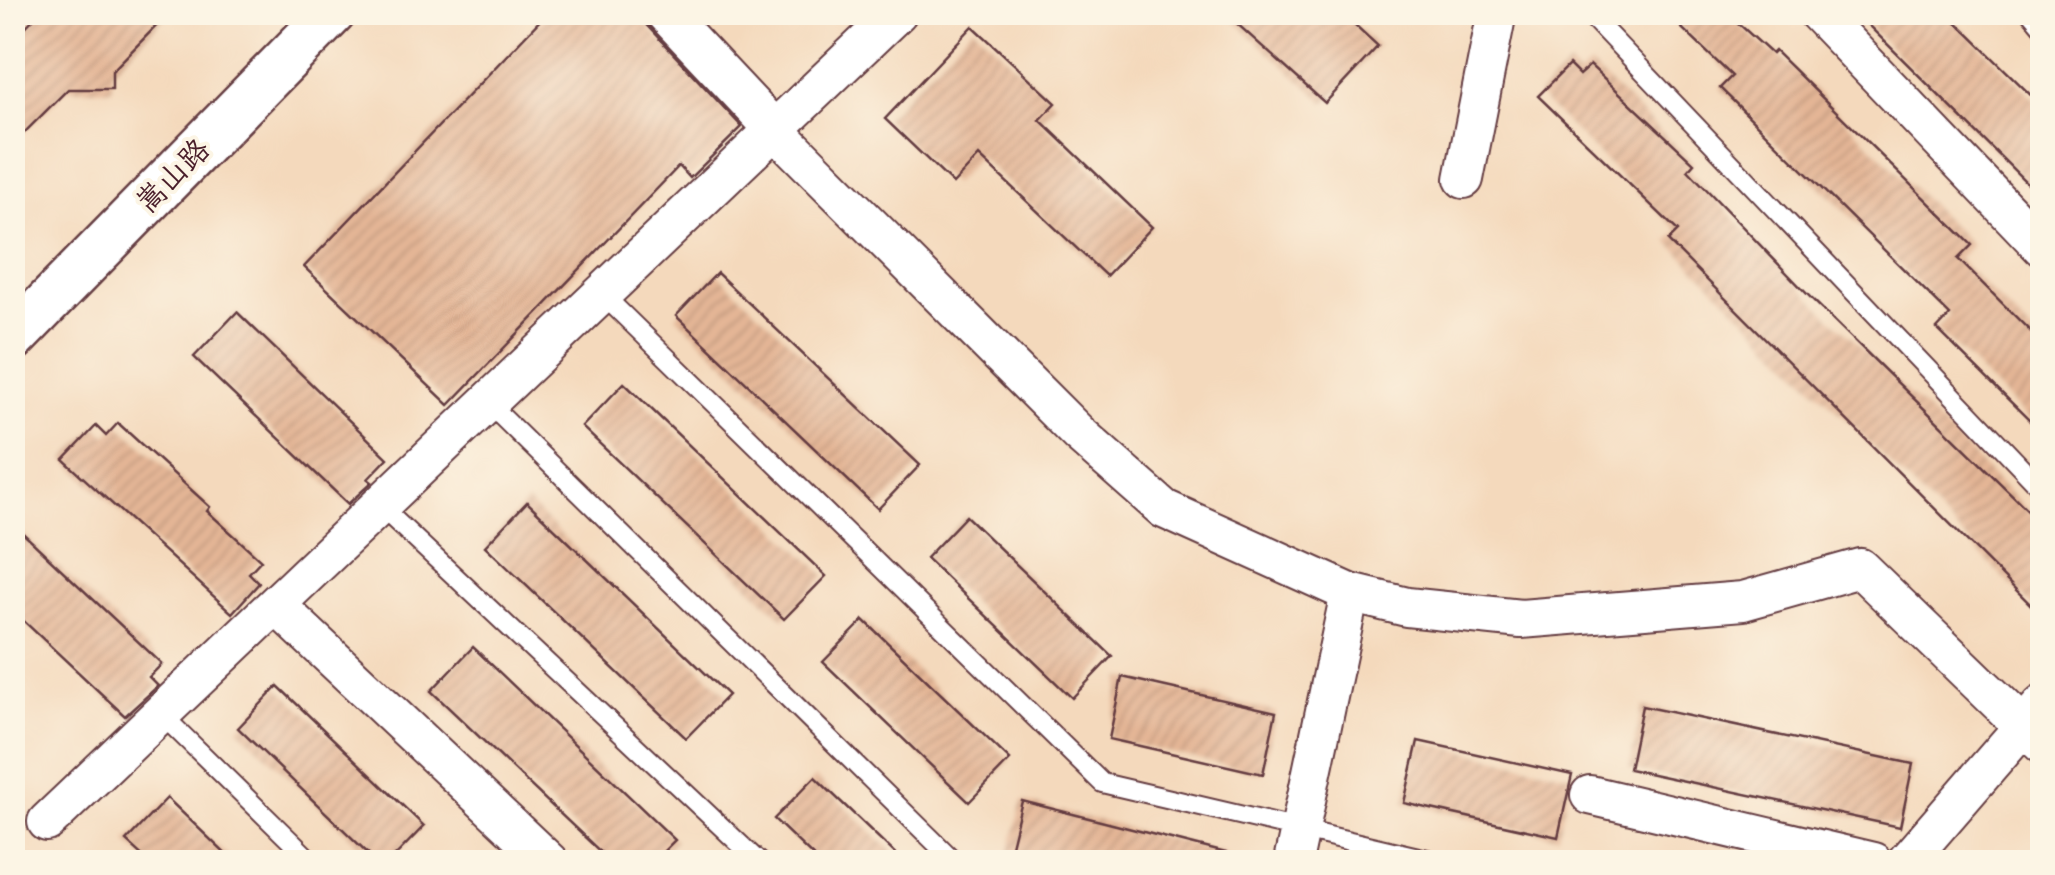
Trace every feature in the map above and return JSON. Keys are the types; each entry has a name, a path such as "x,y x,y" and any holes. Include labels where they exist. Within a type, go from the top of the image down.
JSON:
{"street":[{"name":"嵩山路","path":"12,339 333,12"},
{"path":"664,12 775,130 1079,434 1164,510 1350,592 1407,607 1520,619 1743,601 1860,568 2036,725 1906,862"},
{"path":"46,822 898,12"},
{"path":"1464,180 1497,12"},
{"path":"1817,12 2042,248"},
{"path":"1297,846 1350,592"},
{"path":"276,604 550,862"},
{"path":"1590,796 1874,862"}],"lane":[{"path":"1587,12 2042,489"},
{"path":"2030,12 2042,26"},
{"path":"602,294 1102,783 1297,846 1440,862"},
{"path":"488,402 955,862"},
{"path":"380,506 758,862"},
{"path":"161,714 312,862"}],"building":[{"path":"40,12 170,12 112,71 112,89 68,89 12,145 12,41"},
{"path":"548,12 634,12 742,127 690,178 679,166 449,405 304,267"},
{"path":"1224,12 1341,12 1378,46 1325,103"},
{"path":"1665,12 1726,12 1772,54 1775,51 1972,245 1958,259 2042,343 2042,433 1937,329 1950,315 1720,88 1732,76"},
{"path":"1855,12 1946,12 2042,106 2042,125 2032,136 2042,146 2042,198"},
{"path":"973,26 1056,103 1040,120 1152,227 1106,276 979,156 953,184 885,119"},
{"path":"1569,65 1579,75 1590,65 1694,163 1688,170 1812,299 2042,524 2042,616 1668,241 1678,231 1538,96"},
{"path":"717,273 920,465 878,509 676,316"},
{"path":"237,312 388,458 368,479 372,482 348,504 194,357"},
{"path":"624,383 826,576 784,619 582,427"},
{"path":"118,423 261,560 249,573 259,583 232,613 64,460 96,426 106,436"},
{"path":"527,502 728,695 686,738 485,546"},
{"path":"966,516 1112,656 1072,698 926,558"},
{"path":"12,523 162,664 149,677 158,686 125,716 12,610"},
{"path":"864,620 1010,760 969,802 823,662"},
{"path":"473,647 675,840 653,862 611,862 431,691"},
{"path":"1122,677 1276,712 1263,774 1109,739"},
{"path":"278,686 424,826 389,862 377,862 238,728"},
{"path":"1642,706 1913,764 1900,827 1629,769"},
{"path":"1418,741 1572,775 1558,837 1404,803"},
{"path":"815,777 904,862 819,862 774,819"},
{"path":"167,798 234,862 149,862 126,841"},
{"path":"1022,801 1226,853 1225,862 1007,862"}]}
